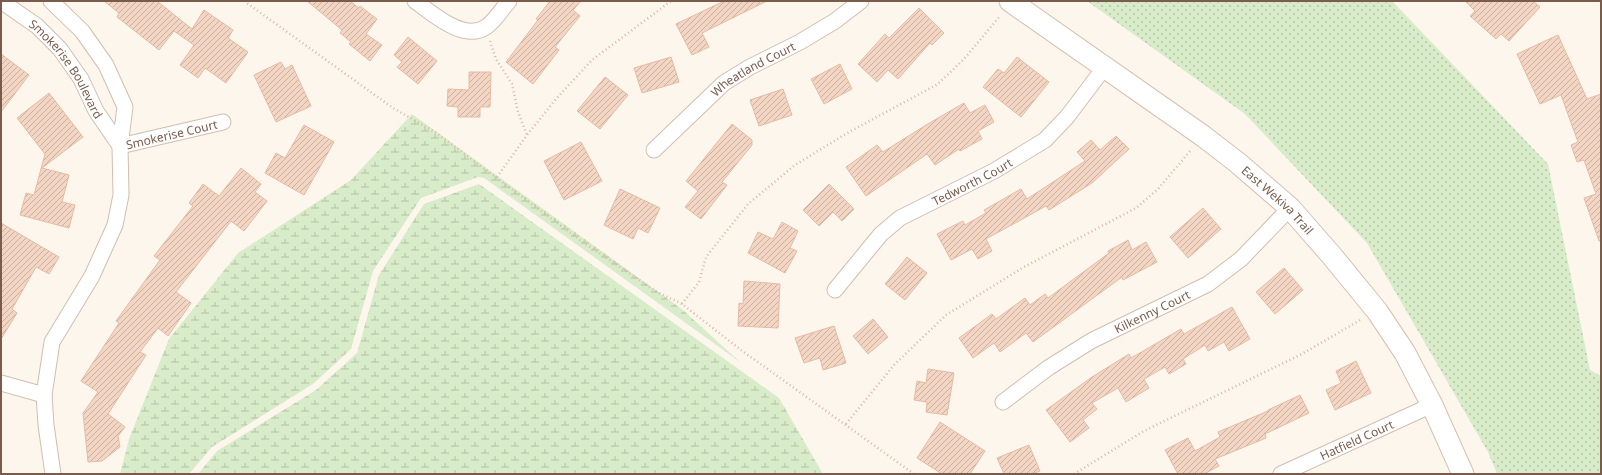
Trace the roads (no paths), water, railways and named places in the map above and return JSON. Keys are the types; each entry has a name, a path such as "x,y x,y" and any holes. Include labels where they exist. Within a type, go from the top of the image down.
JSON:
{"street":[{"name":"Smokerise Boulevard","path":"1,1 37,26 60,49 81,80 96,111 120,146"},
{"name":"Smokerise Boulevard","path":"51,1 82,31 106,65 125,107 120,146 121,195 115,225 92,276 52,342 44,395 46,425 53,474"},
{"path":"415,1 446,23 461,30 476,31 486,27 509,1"},
{"name":"Wheatland Court","path":"654,150 724,83 750,67 812,35 835,21 860,1"},
{"name":"East Wekiva Trail","path":"1011,2 1204,136 1238,162 1290,208 1377,311 1405,353 1432,405 1463,474"},
{"name":"Tedworth Court","path":"835,290 881,234 900,218 994,171 1045,140 1067,117 1104,68"},
{"name":"Smokerise Court","path":"120,146 223,122"},
{"name":"Kilkenny Court","path":"1003,402 1048,368 1091,341 1208,284 1241,259 1290,208"},
{"path":"1,383 44,395"},
{"name":"Hatfield Court","path":"1281,474 1432,405"}]}
